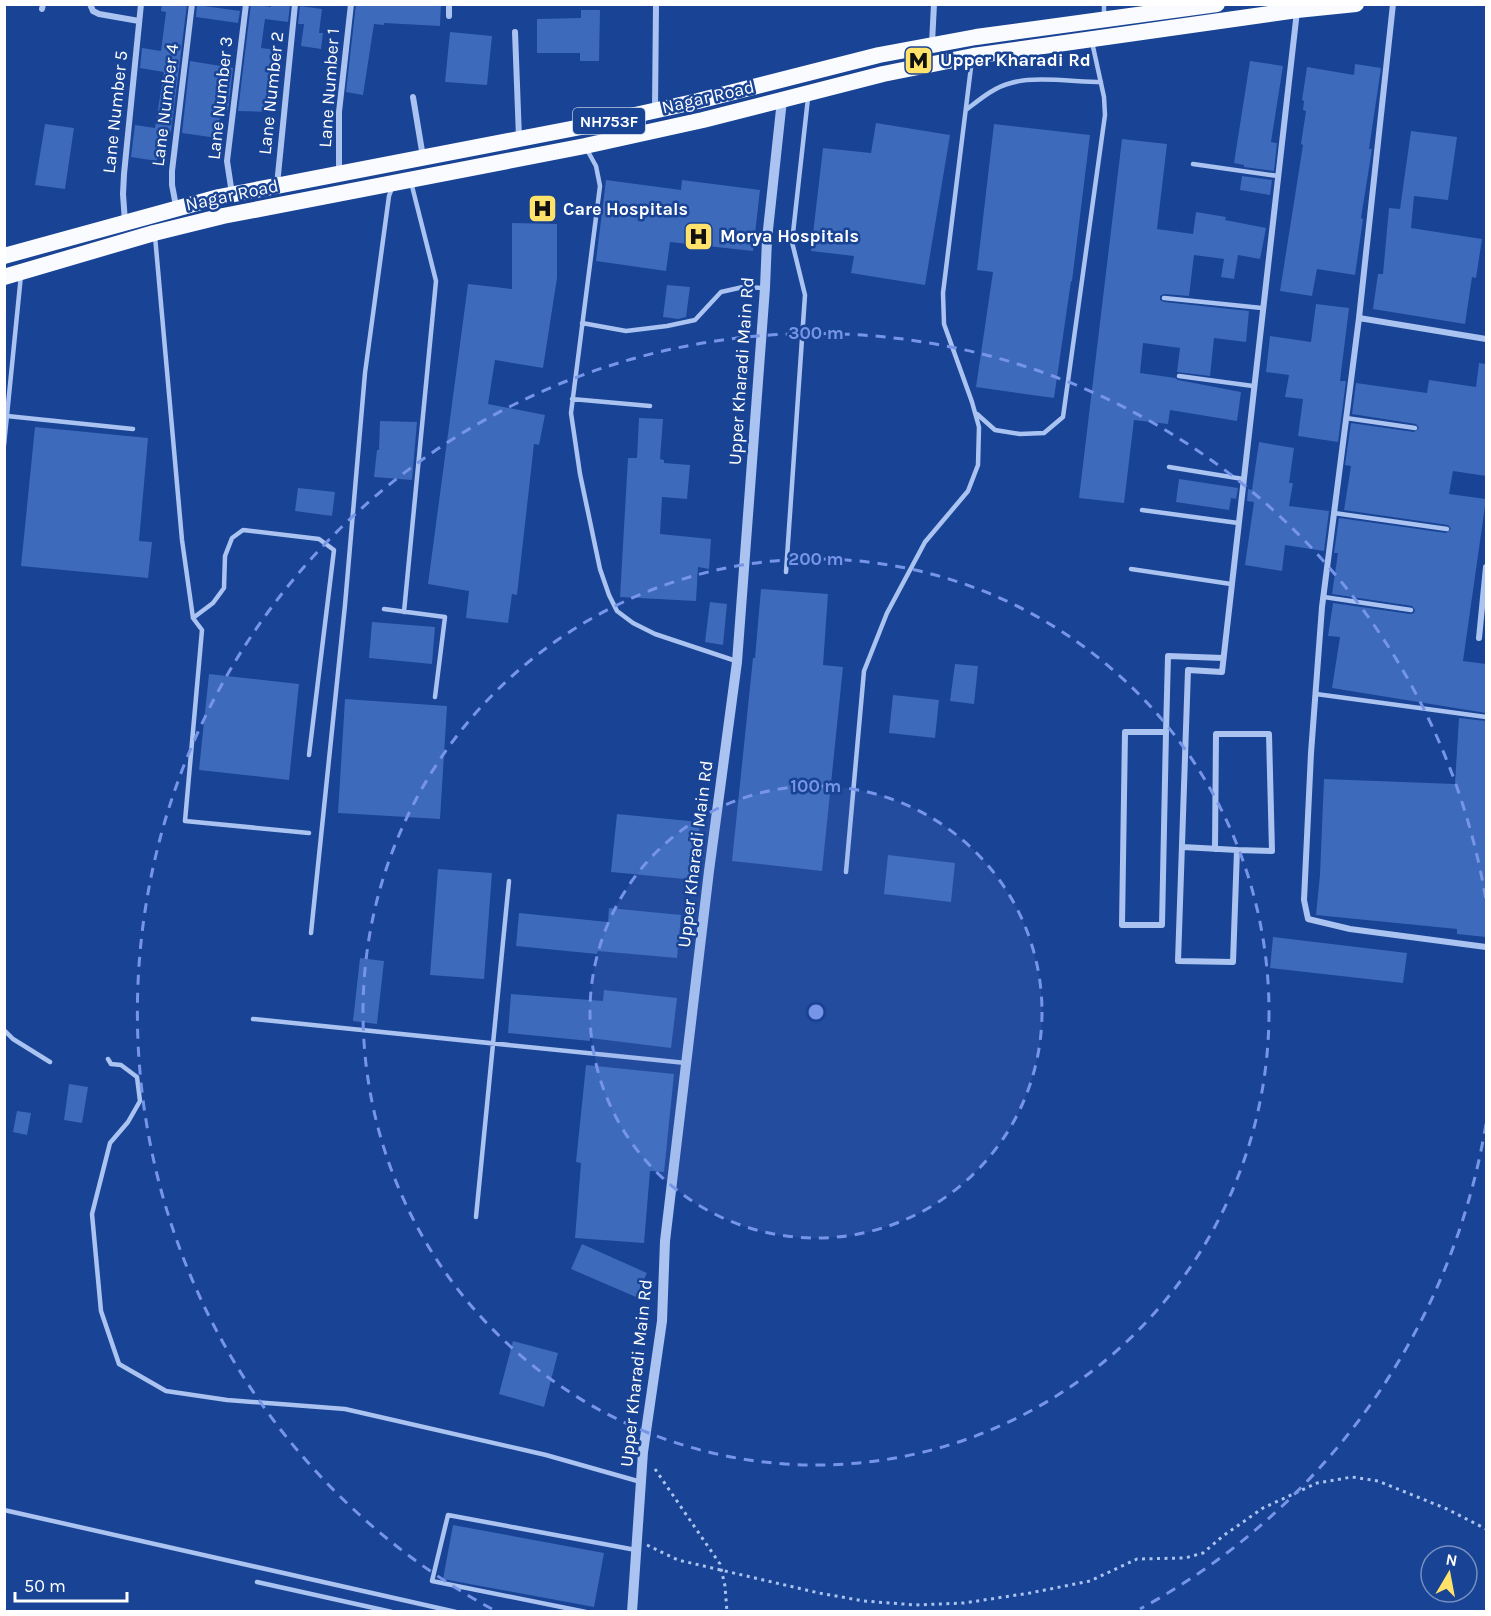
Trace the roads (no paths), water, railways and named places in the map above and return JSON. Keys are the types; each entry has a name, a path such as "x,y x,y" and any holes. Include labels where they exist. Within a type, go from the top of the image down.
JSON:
{"highway":[{"name":"Nagar Road","path":"4,256 232,195 655,111 879,55 1104,12 1217,4"},
{"name":"Nagar Road","path":"4,277 154,233 223,216 585,146 883,74 973,56 1297,10 1356,4"},
{"path":"92,232 97,251"}],"street":[{"path":"90,4 93,11 99,14 139,21"},
{"name":"Lane Number 5","path":"125,223 124,174 141,4"},
{"name":"Lane Number 4","path":"177,209 172,185 172,171 192,4"},
{"name":"Lane Number 3","path":"232,195 227,161 246,4"},
{"name":"Lane Number 2","path":"277,185 295,4"},
{"name":"Lane Number 1","path":"339,173 339,112 351,4"},
{"path":"449,4 449,16"},
{"path":"655,111 656,4"},
{"path":"932,45 934,4"},
{"path":"1393,4 1359,318 1324,597 1304,900 1308,919 1350,929 1486,947"},
{"path":"1237,850 1233,962 1178,961 1188,670 1222,672 1297,10"},
{"path":"515,32 519,139"},
{"path":"413,97 423,157"},
{"name":"Upper Kharadi Main Rd","path":"632,1611 643,1452 662,1321 665,1241 736,662 767,239 782,100"},
{"path":"1359,318 1486,339"},
{"path":"1479,638 1486,567"},
{"path":"1166,732 1125,732 1122,925 1162,925 1168,656 1223,658"},
{"path":"1183,847 1215,849 1237,850 1272,851 1269,734 1215,734 1215,849"}],"lane":[{"path":"975,412 995,430 1020,434 1044,433 1063,417 1105,115 1101,82 1091,39"},
{"path":"846,872 864,671 887,614 925,542 968,491 978,465 979,427 944,324 943,293 973,56"},
{"path":"966,110 993,91 1010,83 1101,82"},
{"path":"786,572 805,295 792,242 808,93"},
{"path":"585,146 596,166 600,186 571,413 574,440 600,569 617,611 633,623 655,634 736,662"},
{"path":"1193,164 1278,176"},
{"path":"402,181 436,281 404,612"},
{"path":"311,933 345,605 365,374 389,196 402,181"},
{"path":"154,233 182,540 193,618 202,630 185,821 309,833"},
{"path":"4,445 21,272"},
{"path":"582,323 626,331 667,326 695,320 721,292 743,287 765,288"},
{"path":"1164,298 1262,308"},
{"path":"1179,376 1253,386"},
{"path":"572,399 650,406"},
{"path":"7,416 133,429"},
{"path":"1346,418 1415,428"},
{"path":"1168,467 1243,479"},
{"path":"1142,510 1238,524"},
{"path":"1334,513 1447,529"},
{"path":"193,618 213,603 224,588 225,556 232,538 243,530 319,539 334,550 309,755"},
{"path":"1131,569 1231,584"},
{"path":"1324,597 1411,610"},
{"path":"384,609 445,617 435,697"},
{"path":"1316,694 1486,717"},
{"path":"476,1217 509,881"},
{"path":"253,1019 686,1063"},
{"path":"4,1030 13,1039 50,1062"},
{"path":"108,1059 111,1064 121,1065 137,1077 140,1101 128,1122 110,1143 92,1214 101,1311 119,1364 166,1391 227,1400 345,1409 546,1455 641,1482"},
{"path":"4,1510 456,1611"},
{"path":"586,1611 432,1581 448,1515 637,1545"},
{"path":"256,1582 392,1611"}],"place":[{"name":"Upper Kharadi Rd","path":"919,60"},
{"name":"Care Hospitals","path":"542,209"},
{"name":"Morya Hospitals","path":"699,236"}]}
